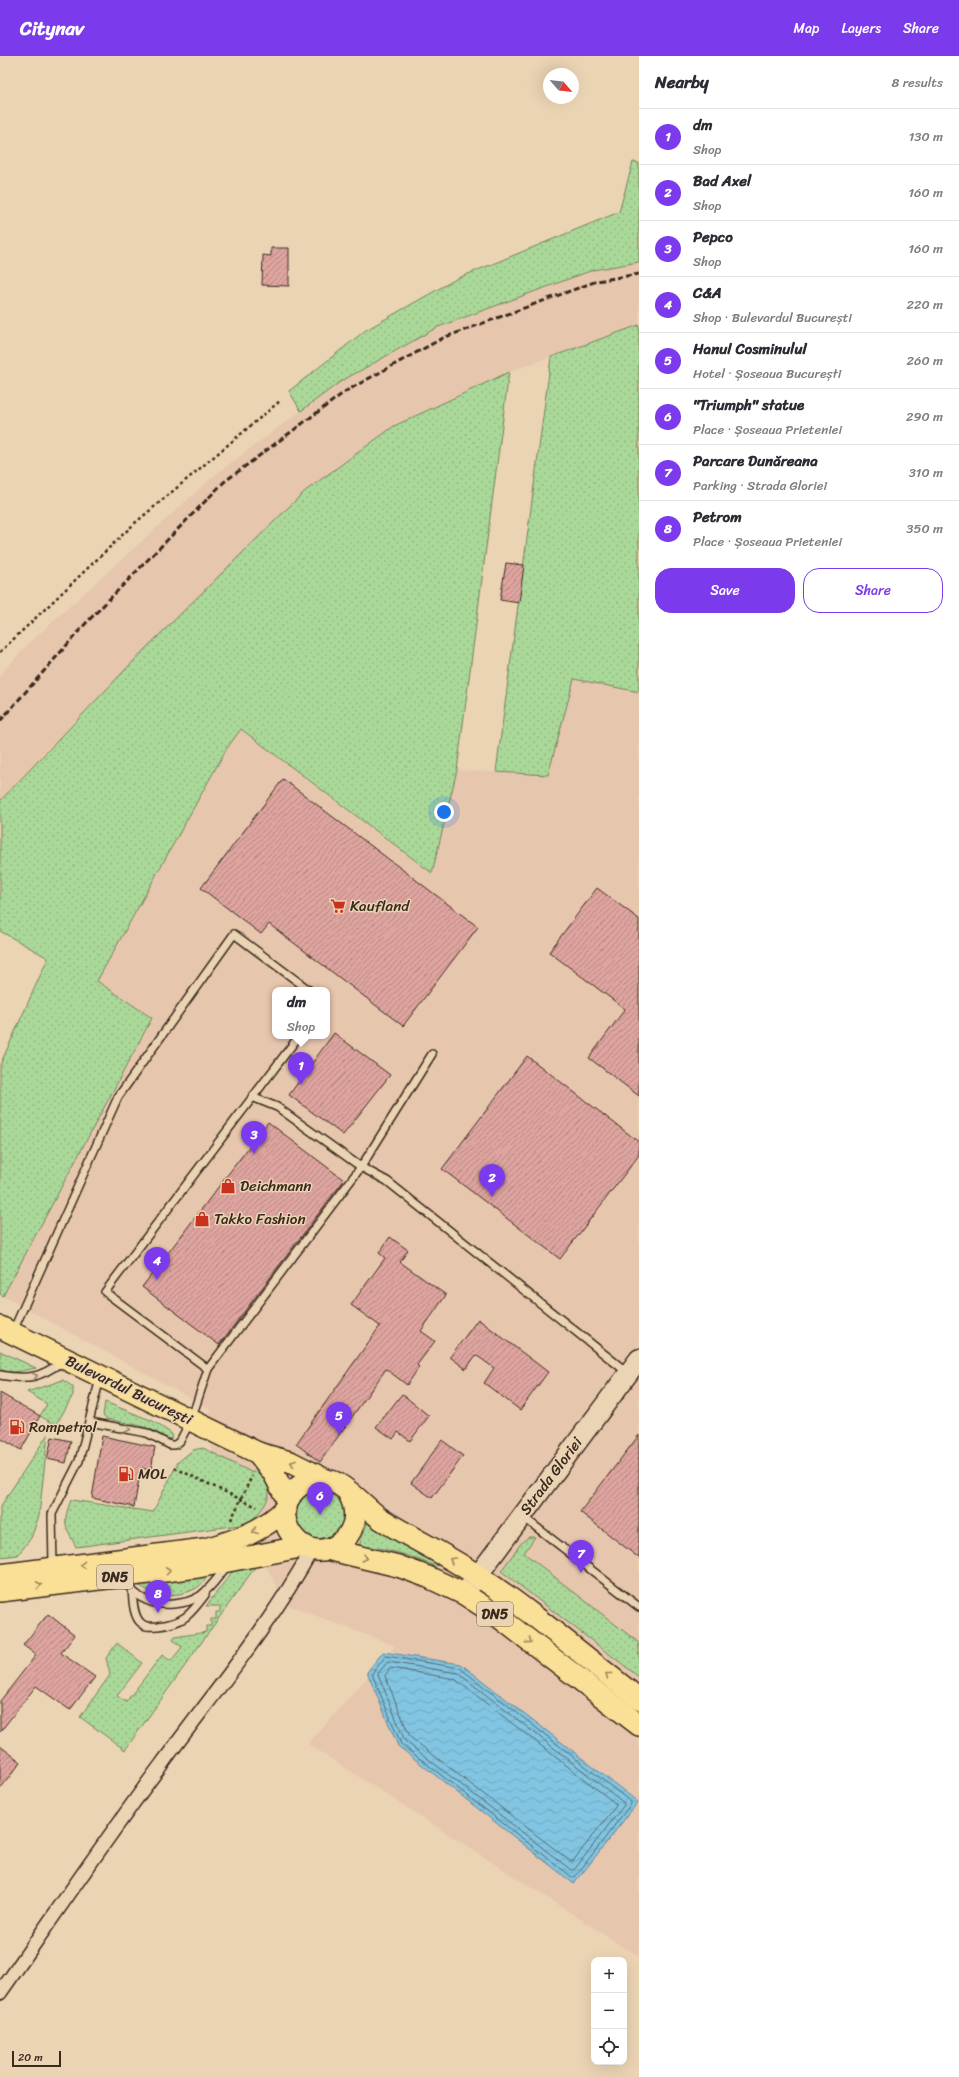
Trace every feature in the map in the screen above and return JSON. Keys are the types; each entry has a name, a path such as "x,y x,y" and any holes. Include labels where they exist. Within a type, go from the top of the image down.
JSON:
{"main road":[{"name":"Bulevardul București","path":"6,1330 191,1420 256,1463 290,1462 326,1480"},
{"name":"Strada Gloriei","path":"464,1594 634,1366"},
{"path":"256,1463 274,1474 287,1504"},
{"path":"287,1504 294,1491 304,1483 311,1480 326,1480"},
{"name":"DN5","path":"326,1480 339,1484 349,1494 382,1519 478,1576 639,1699"},
{"path":"229,1562 343,1542 353,1527 355,1510 349,1494"},
{"name":"DN5","path":"0,1575 205,1549 229,1542 261,1528 275,1520 287,1504"},
{"name":"DN5","path":"287,1504 286,1523 288,1530 298,1542 315,1548 398,1566 428,1576 464,1594 495,1614 639,1725"},
{"name":"DN5","path":"0,1590 126,1583 229,1562"}],"street":[{"path":"0,1993 160,1766 235,1666 295,1580 315,1548"}],"lane":[{"path":"6,1330 118,1097 234,934 305,987"},
{"path":"208,1369 105,1292 297,1039"},
{"path":"90,1422 147,1433 170,1445 175,1445 180,1441 191,1420 208,1369 361,1167 432,1054"},
{"path":"252,1097 277,1107 361,1167 387,1182 634,1366"},
{"path":"0,1375 21,1379 47,1373 66,1359"},
{"path":"53,1568 52,1514 80,1461 100,1376"},
{"path":"522,1516 639,1607"},
{"path":"126,1583 136,1616 141,1623 150,1627 172,1624 186,1618 229,1562"},
{"path":"126,1583 152,1602 169,1604 198,1597 212,1586"}],"path":[{"path":"0,652 135,523 280,401"},
{"path":"231,1520 256,1463"},
{"path":"175,1468 262,1509"}],"shaded area":[{"path":"639,262 639,325 509,372 394,426 304,492 144,650 0,801 0,675 29,643 217,473 340,382 438,327 593,270"},
{"path":"574,678 639,692 639,1957 308,1744 395,1646 285,1604 212,1457 210,1409 3,1296 152,1018 97,981 227,748 241,729 431,873 457,770 548,775"}],"green space":[{"path":"633,162 639,163 639,262 593,270 438,327 340,382 301,411 289,391 366,330 456,279 619,212"},
{"path":"639,325 639,692 574,679 548,775 496,772 551,357"},
{"path":"509,372 457,770 432,873 241,729 227,748 97,981 152,1018 3,1296 0,1294 0,1065 48,958 0,931 0,801 144,650 304,492 394,426"},
{"path":"0,1351 36,1368 13,1372 4,1371 0,1369"},
{"path":"63,1380 73,1387 73,1395 56,1425 40,1416 47,1404 27,1392"},
{"path":"105,1402 153,1421 172,1434 171,1439 168,1439 150,1429 107,1419 103,1415"},
{"path":"48,1434 39,1516 31,1538 18,1555 0,1557 0,1507"},
{"path":"203,1448 253,1473 254,1470 266,1482 269,1495 264,1506 254,1518 240,1525 76,1547 69,1534 66,1524 66,1514 71,1500 153,1512 178,1462 193,1450"},
{"path":"320,1491 329,1493 337,1498 342,1506 344,1515 342,1524 337,1532 329,1537 320,1539 311,1537 303,1532 298,1524 296,1515 298,1506 303,1498 311,1493"},
{"path":"370,1522 441,1562 440,1565 435,1566 388,1550 359,1546 367,1523"},
{"path":"529,1537 535,1537 524,1553 639,1643 639,1677 501,1571 522,1542"},
{"path":"258,1563 125,1750 80,1717 110,1675 106,1658 117,1643 142,1663 117,1696 126,1702 162,1655 171,1661 182,1647 173,1640 175,1637 206,1632 206,1626 211,1626 211,1619 216,1619 216,1612 220,1612 220,1606 206,1606 236,1567"},
{"path":"209,1572 204,1581 196,1588 187,1592 176,1594 154,1592 144,1589 136,1583"}],"water":[{"path":"383,1652 461,1664 638,1802 574,1884 398,1746 367,1672"}],"building":[{"path":"271,248 289,248 289,286 262,285 263,255 271,256"},
{"path":"506,563 524,565 519,603 500,600"},
{"name":"Kaufland","path":"283,779 478,927 403,1026 269,924 261,934 201,888"},
{"path":"597,888 639,919 639,1096 589,1058 625,1009 549,952"},
{"path":"334,1033 390,1075 343,1135 289,1095"},
{"path":"527,1056 639,1142 639,1155 560,1259 442,1169"},
{"path":"268,1122 344,1180 219,1345 142,1287"},
{"path":"390,1237 408,1250 400,1262 446,1295 421,1331 435,1341 417,1365 419,1367 407,1385 386,1369 320,1462 296,1444 380,1326 351,1305 385,1258 379,1253"},
{"path":"478,1319 548,1372 520,1410 484,1383 494,1368 476,1355 466,1369 450,1357"},
{"name":"Rompetrol","path":"0,1393 40,1416 21,1450 0,1438"},
{"path":"402,1394 429,1416 410,1441 398,1432 393,1439 376,1427"},
{"path":"639,1435 639,1558 580,1512"},
{"name":"MOL","path":"102,1436 155,1447 151,1470 141,1468 134,1507 92,1498"},
{"path":"52,1437 71,1441 66,1463 47,1459"},
{"path":"442,1440 463,1456 432,1498 411,1483"},
{"path":"48,1614 75,1635 61,1653 95,1677 70,1710 36,1686 0,1732 0,1701 36,1655 23,1645"},
{"path":"0,1746 21,1762 0,1789"}],"railway":[{"path":"0,721 87,622 224,482 346,391 443,338 597,281 639,274"}],"place":[{"name":"Kaufland","path":"338,906"},
{"name":"dm","path":"301,1085"},
{"name":"Pepco","path":"254,1154"},
{"name":"Deichmann","path":"228,1186"},
{"name":"Bad Axel","path":"492,1197"},
{"name":"Takko Fashion","path":"202,1219"},
{"name":"C&A","path":"157,1280"},
{"name":"Rompetrol","path":"17,1427"},
{"name":"Hanul Cosminulul","path":"339,1435"},
{"name":"MOL","path":"126,1474"},
{"name":"\"Triumph\" statue","path":"320,1515"},
{"name":"Parcare Dunăreana","path":"581,1573"},
{"name":"Petrom","path":"158,1613"}]}
